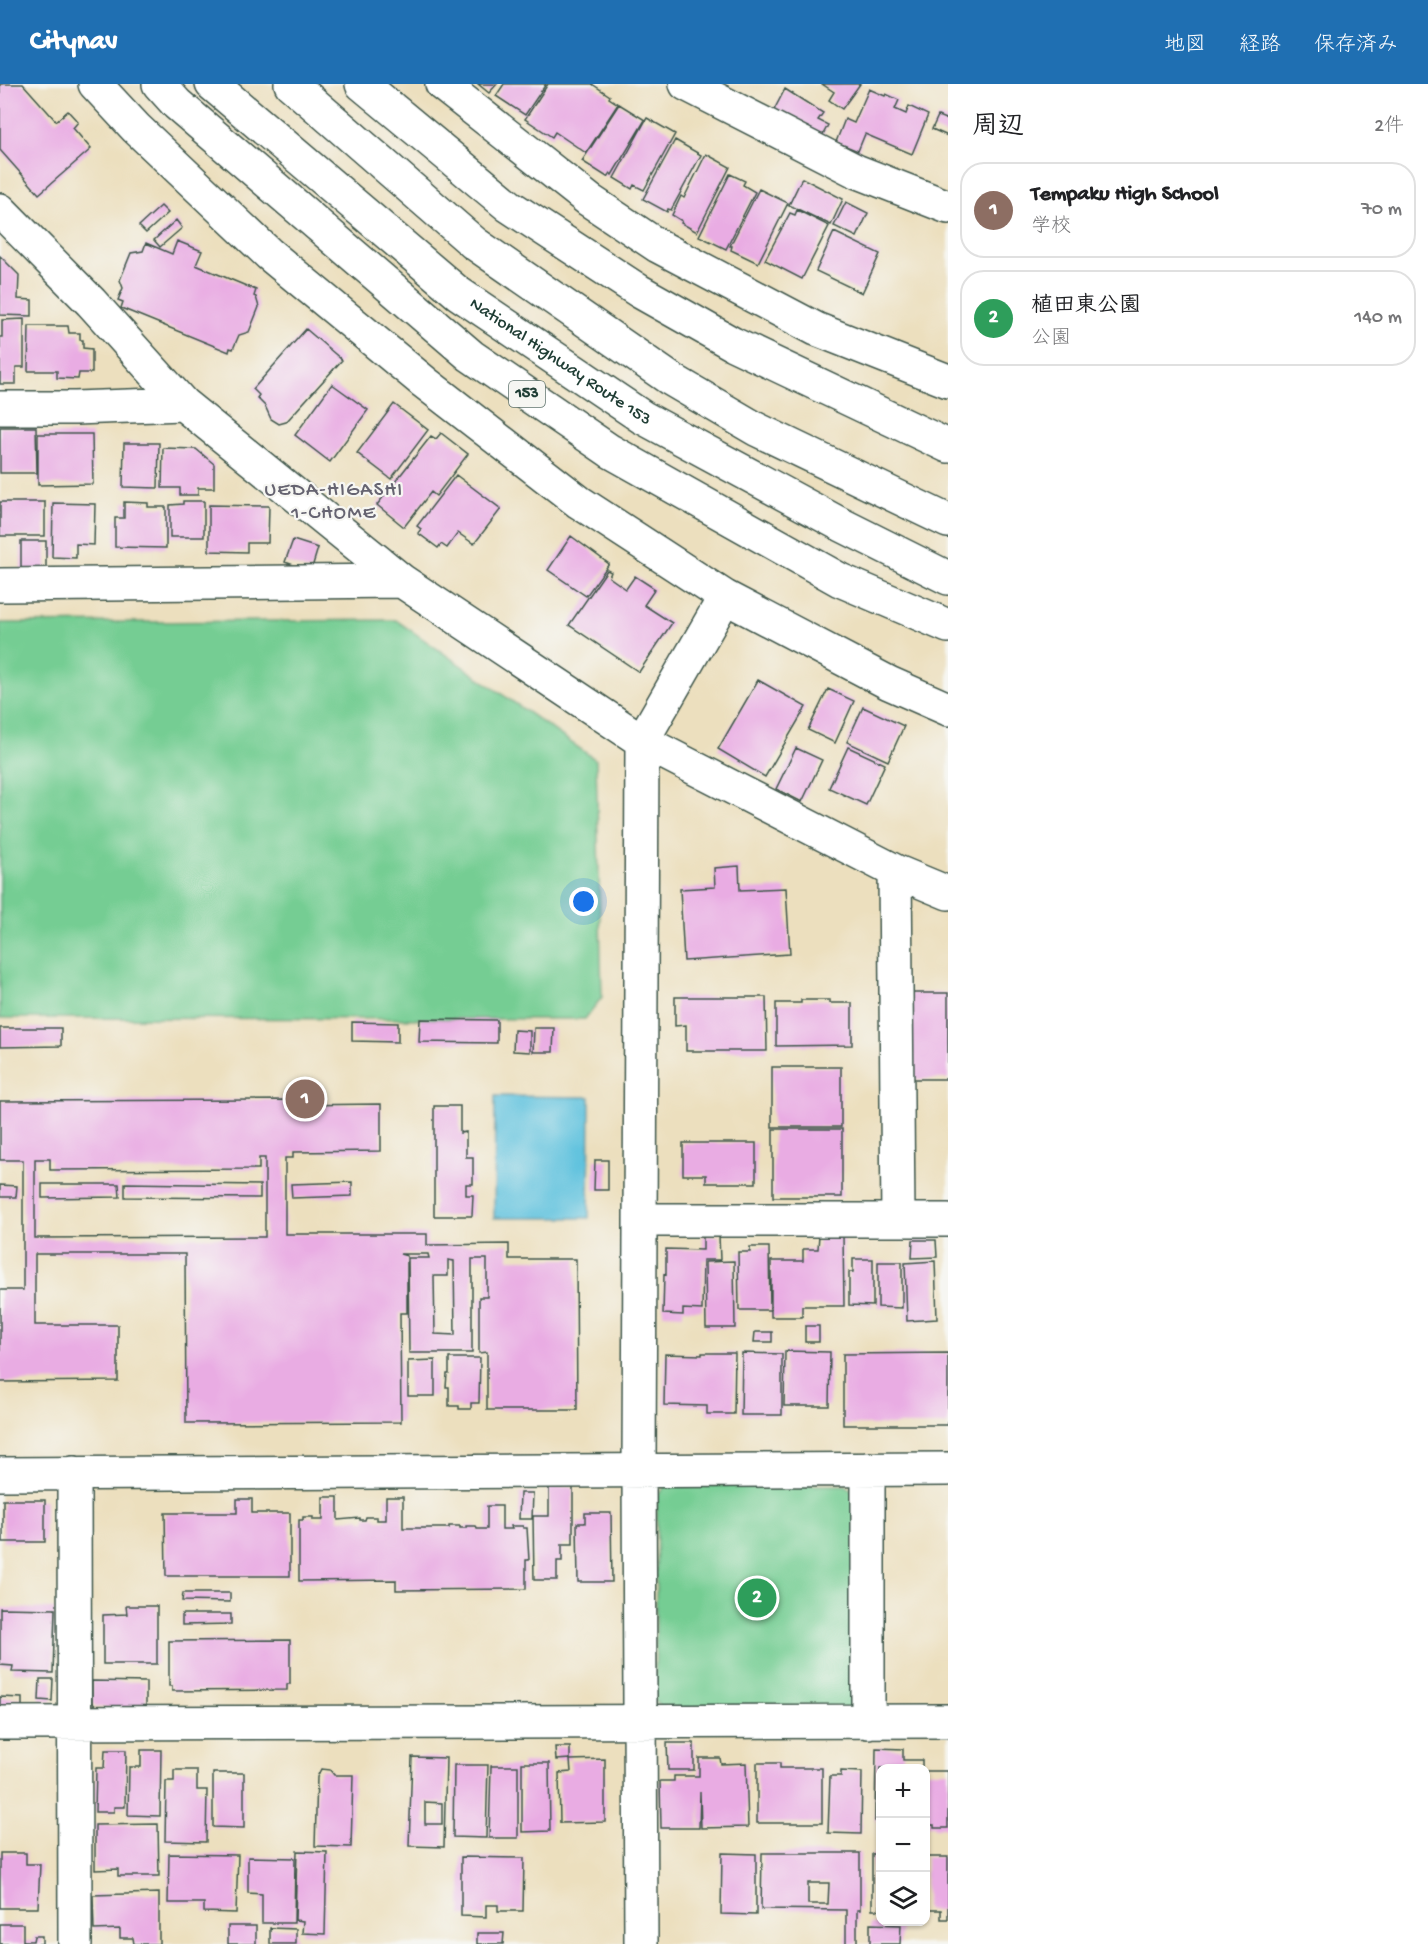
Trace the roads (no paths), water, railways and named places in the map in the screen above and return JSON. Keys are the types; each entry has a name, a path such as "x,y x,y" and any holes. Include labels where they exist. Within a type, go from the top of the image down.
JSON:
{"main road":[{"path":"95,84 136,128 269,254 424,382 579,502 725,597 889,683 948,710"},
{"name":"153","path":"159,84 177,104 481,363 610,451 840,580 948,626"},
{"name":"National Highway Route 153","path":"212,84 458,293 642,417 838,524 948,578"},
{"path":"291,84 474,243 669,378 756,429 948,521"},
{"path":"362,84 509,206 639,291 733,344 948,446"},
{"path":"442,84 590,200 658,246 816,329 948,381"},
{"path":"686,84 856,171 946,201"},
{"path":"2,215 91,302 183,404 402,581 642,741 895,871 948,893"},
{"path":"0,408 183,404"},
{"path":"0,585 402,581"},
{"path":"641,1944 639,1470 642,741 725,597"},
{"path":"895,871 898,1220"},
{"path":"640,1220 948,1220"},
{"path":"0,1474 948,1468"},
{"path":"868,1469 868,1722"},
{"path":"74,1473 75,1944"},
{"path":"0,1723 948,1721"}],"water":[{"path":"495,1096 590,1097 589,1218 494,1218"}],"place":[{"name":"Tempaku High School","path":"305,1099"},
{"name":"植田東公園","path":"757,1598"}],"district":[{"name":"UEDA-HIGASHI 1-CHOME","path":"334,502"}]}
